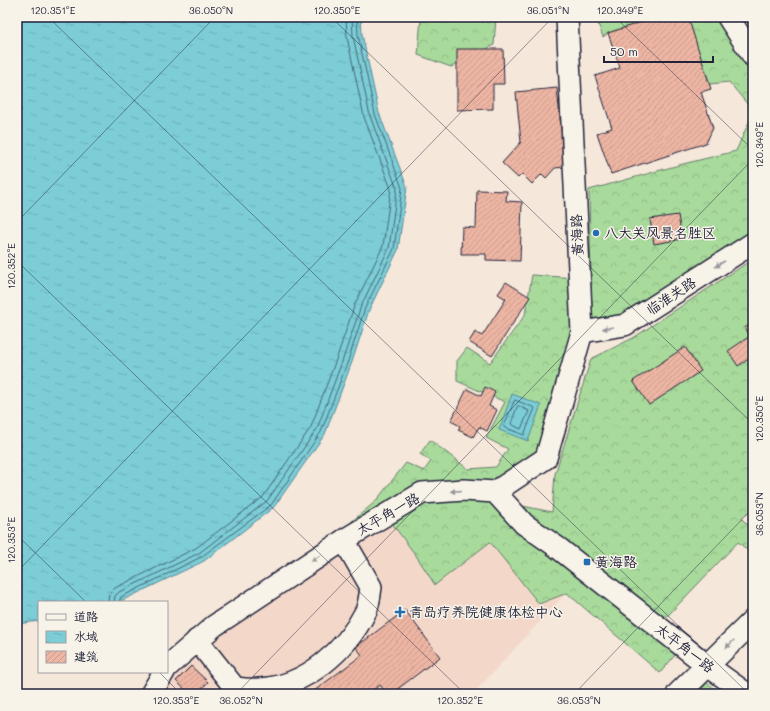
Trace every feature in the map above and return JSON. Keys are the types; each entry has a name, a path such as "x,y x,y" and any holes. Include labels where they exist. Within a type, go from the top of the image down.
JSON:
{"main road":[{"path":"678,694 753,621"}],"street":[{"name":"黄海路","path":"495,492 546,458 582,332 567,17"},
{"path":"728,17 753,56"},
{"name":"临淮关路","path":"582,332 625,325 753,243"},
{"name":"太平角一路","path":"168,666 214,626 344,540 422,493 464,490 495,492 524,524 557,547 708,666 747,694"},
{"path":"197,640 235,688 260,689 285,684 306,676 332,657 350,636 366,610 371,587 344,540"},
{"path":"151,694 163,673"}],"shaded area":[{"name":"青岛疗养院健康体检中心","path":"423,505 580,578 473,694 159,694 172,673 221,632"}],"green space":[{"path":"421,17 496,17 494,45 451,67 418,55"},
{"path":"607,17 657,17 608,33 603,37 597,21"},
{"path":"687,17 718,17 753,72 753,111 729,82 710,84"},
{"path":"744,17 753,17 753,31"},
{"path":"753,113 753,231 622,314 592,321 589,190 736,151"},
{"path":"753,259 753,508 741,518 753,530 753,555 738,542 654,630 676,654 660,673 567,593 539,604 490,542 435,585 417,557 388,518 425,498 464,494 552,512 555,474 591,359 633,338"},
{"path":"532,275 576,278 579,332 544,455 494,489 468,487 355,528 351,522 375,502 406,463 424,471 431,461 420,454 430,440 468,469 496,467 508,449 486,438 505,402 457,381 457,361 467,348 490,363 525,315"},
{"path":"707,683 722,694 696,694"}],"water":[{"path":"17,17 361,17 362,34 379,113 407,187 398,250 369,310 352,362 325,434 274,507 204,561 121,601 38,601 38,621 17,624"},
{"path":"512,394 541,405 528,441 499,430"}],"building":[{"path":"657,17 688,17 711,89 701,92 713,128 706,143 611,174 597,133 612,128 595,76 620,68 608,33"},
{"path":"457,49 503,49 504,84 493,84 493,109 457,110"},
{"path":"557,88 565,167 555,168 546,178 542,174 532,184 522,174 518,178 502,163 521,142 516,92"},
{"path":"477,190 507,191 506,201 522,202 520,261 486,260 486,254 461,254 462,227 476,228"},
{"path":"678,215 682,239 654,244 650,219"},
{"path":"506,282 530,297 492,356 469,342 475,332 482,336 506,299 498,294"},
{"path":"753,322 753,356 738,366 728,351 750,336 745,328"},
{"path":"685,347 701,371 649,405 633,381"},
{"path":"485,387 495,392 489,406 497,410 487,431 479,427 473,437 458,430 460,426 451,421 467,389 481,396"},
{"name":"青岛疗养院健康体检中心","path":"405,610 440,657 391,694 387,694 380,685 368,694 310,694 362,655 356,647"},
{"path":"191,666 208,682 197,694 190,694 176,681"}],"place":[{"name":"八大关风景名胜区","path":"596,233"},
{"name":"黄海路","path":"587,562"},
{"name":"青岛疗养院健康体检中心","path":"400,612"}]}
